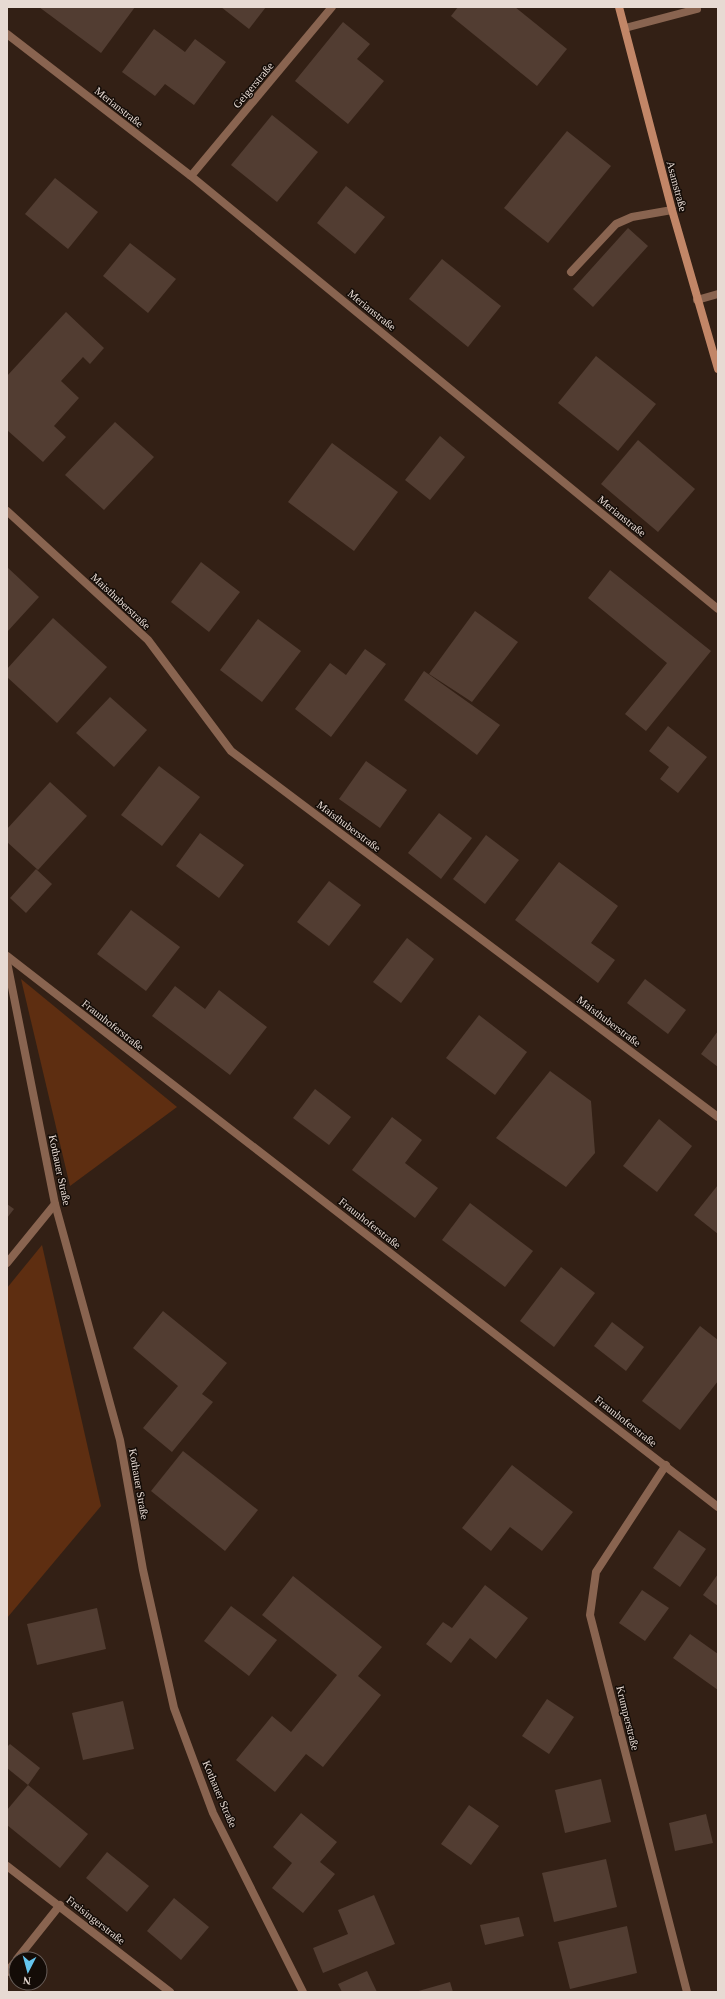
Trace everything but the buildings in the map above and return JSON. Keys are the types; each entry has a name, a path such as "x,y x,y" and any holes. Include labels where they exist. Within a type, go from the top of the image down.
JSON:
{"street":[{"name":"Geigerstraße","path":"191,176 332,7"},
{"name":"Asamstraße","path":"619,7 672,210 718,369"},
{"path":"625,28 697,9 696,7"},
{"name":"Merianstraße","path":"7,34 191,176 718,609"},
{"path":"572,272 616,224 632,218 672,210"},
{"path":"697,300 718,294"},
{"name":"Maisthuberstraße","path":"7,511 148,640 231,751 718,1116"},
{"name":"Fraunhoferstraße","path":"7,956 718,1507"},
{"name":"Kothauer Straße","path":"7,962 55,1204 120,1440 143,1570 174,1708 213,1813 302,1992"},
{"path":"7,1263 55,1204"},
{"name":"Krumperstraße","path":"666,1466 596,1572 590,1615 687,1992"},
{"name":"Freisingerstraße","path":"7,1866 170,1992"},
{"path":"24,1951 60,1906"}],"shaded area":[{"path":"21,979 177,1107 70,1186"},
{"path":"42,1245 101,1506 7,1618 7,1288"}]}
